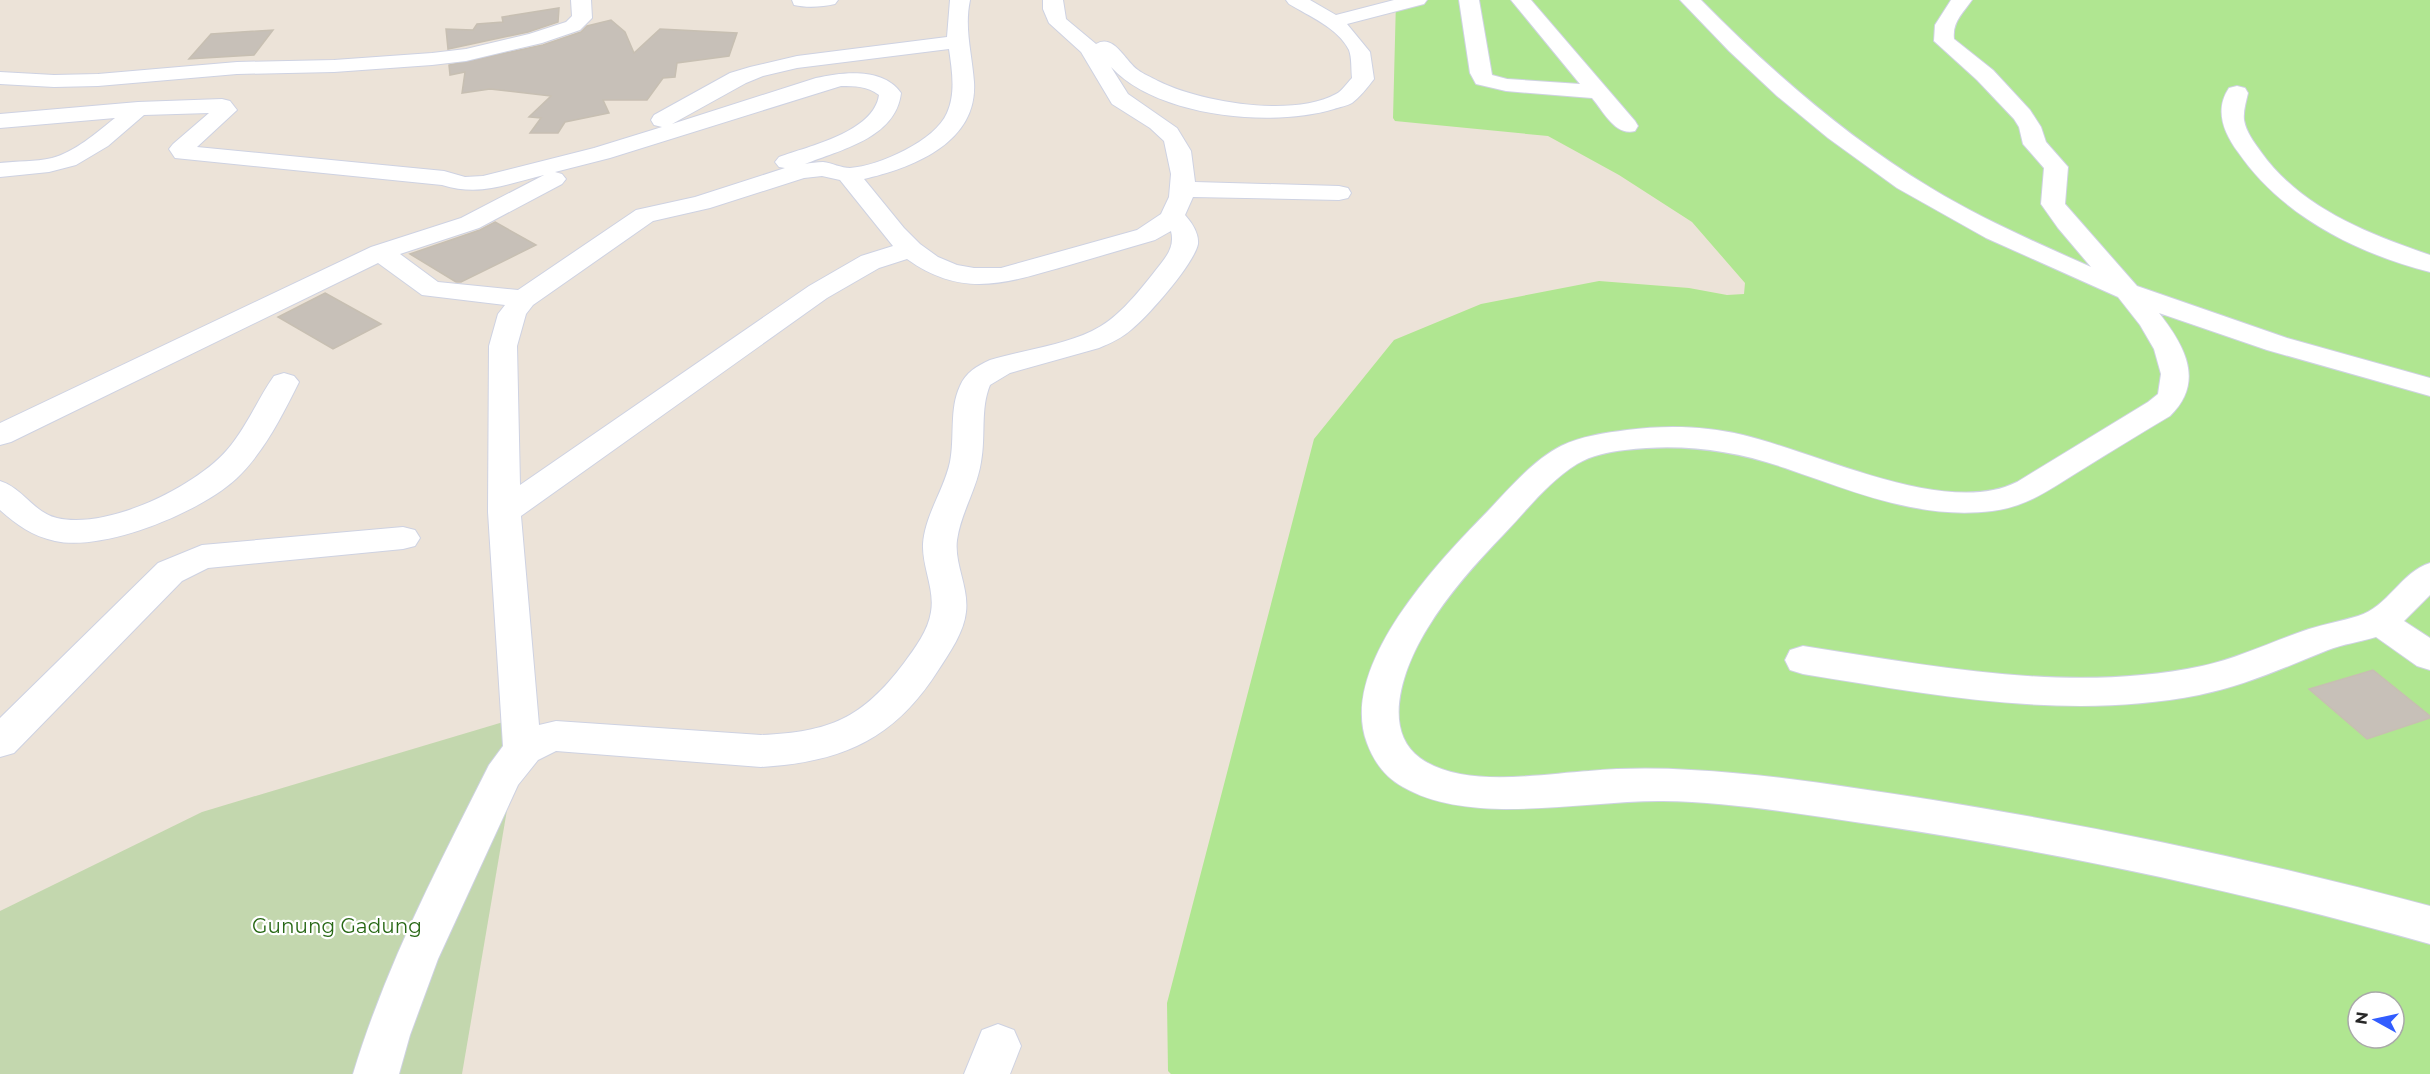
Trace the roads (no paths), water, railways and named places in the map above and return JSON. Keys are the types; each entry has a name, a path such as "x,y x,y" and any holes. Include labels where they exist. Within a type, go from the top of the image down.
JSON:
{"street":[{"path":"0,78 54,81 98,80 237,68 381,63 466,55 536,39 573,26 582,18 581,0"},
{"path":"801,1 828,0"},
{"path":"645,215 701,203 801,171 822,169 848,174 892,164 929,146 954,120 963,96 957,18 960,0"},
{"path":"1052,5 1103,45 1108,55 1131,76 1154,90 1200,105 1277,112 1313,110 1329,105 1352,93 1361,82 1364,72 1364,62 1352,39 1333,22 1296,0"},
{"path":"1333,22 1417,0"},
{"path":"1469,0 1484,79 1506,85 1598,92"},
{"path":"1521,0 1627,126"},
{"path":"1690,0 1741,52 1828,129 1891,174 2000,235 2130,293 2230,330 2430,387"},
{"path":"1962,0 1952,11 1943,30 1944,42 1985,75 2027,121 2035,144 2056,167 2052,196 2057,211 2130,293 2164,342 2174,361 2176,382 2171,398 2159,409 2016,495 1970,503 1905,496 1764,450 1719,440 1653,435 1596,445 1569,454 1549,469 1444,576 1413,621 1389,668 1381,701 1380,731 1384,740 1393,757 1417,777 1454,790 1499,795 1641,785 1723,788 1965,822 2086,845 2243,876 2430,925"},
{"path":"376,1074 393,1013 407,977 503,776 522,749 534,741 556,736 761,752 791,751 820,746 849,736 873,721 916,675 946,624 949,607 940,543 965,462 975,386 989,371 1086,344 1115,329 1179,259 1186,232 1177,203 1181,156 1169,133 1122,100 1088,47 1057,23 1052,5"},
{"path":"0,435 380,252 471,223 721,87 757,70 797,62 958,42"},
{"path":"0,121 138,109 222,106 226,110 181,149 183,153 444,177 465,184 483,183 602,153 824,82 843,80 877,83 890,93 891,101 883,117 858,134 645,215 523,298 512,314 503,346 504,512 522,749"},
{"path":"2237,93 2232,113 2237,133 2264,174 2290,196 2322,218 2357,237 2430,264"},
{"path":"0,170 58,164 106,135 138,109"},
{"path":"848,174 908,250 956,274 986,277 1002,276 1146,235 1177,203 1339,193"},
{"path":"504,512 818,292 870,262 908,250"},
{"path":"380,252 431,289 523,298"},
{"path":"0,492 40,525 66,530 101,529 141,518 187,497 216,479 248,446 284,382"},
{"path":"0,742 154,586 170,572 186,563 219,554 403,538"},
{"path":"1803,660 1989,685 2069,690 2136,690 2199,681 2269,661 2323,638 2379,622 2430,575"},
{"path":"2379,622 2430,656"}],"park label":[{"name":"Gunung Gadung","path":"337,926"}]}
